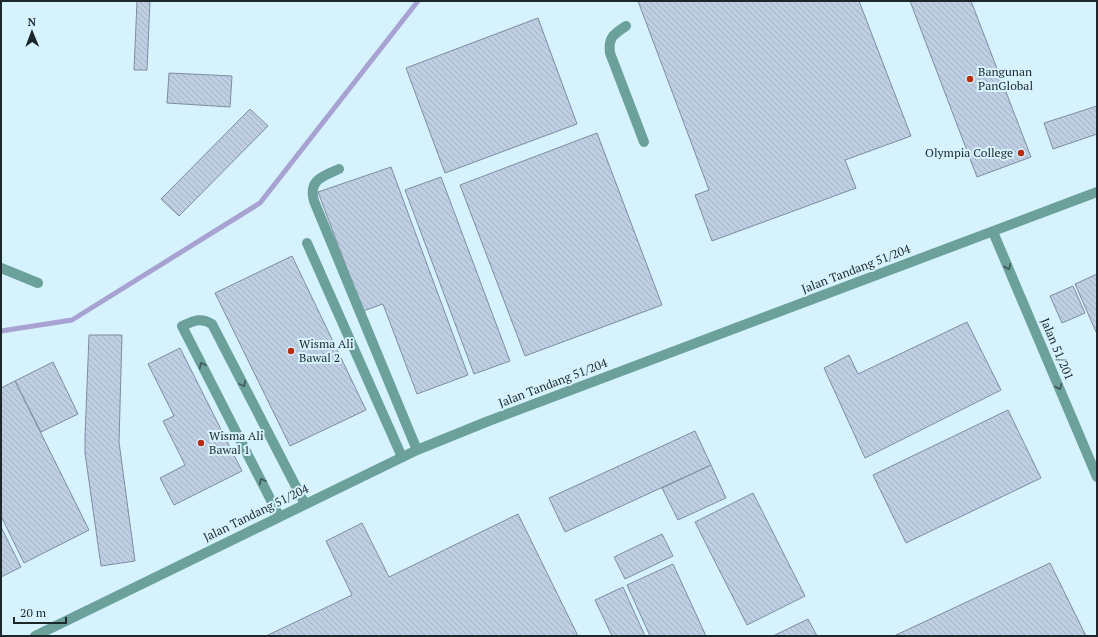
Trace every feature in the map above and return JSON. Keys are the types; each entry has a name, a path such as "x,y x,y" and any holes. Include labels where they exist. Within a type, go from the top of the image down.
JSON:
{"street":[{"path":"626,26 615,33 611,39 609,46 610,53 644,142"},
{"path":"339,169 317,181 313,187 312,194 417,450"},
{"name":"Jalan Tandang 51/204","path":"35,636 417,450 486,422 1097,192"},
{"name":"Jalan 51/201","path":"992,232 1097,477"},
{"path":"307,243 402,457"},
{"path":"1,268 38,283"},
{"path":"280,516 182,326 199,320 212,324 305,504"}],"building":[{"path":"137,1 150,1 147,70 134,70"},
{"path":"638,1 859,1 911,136 845,160 856,188 712,241 695,195 709,190"},
{"name":"Bangunan PanGlobal","path":"910,1 971,1 1031,157 977,177"},
{"path":"538,18 577,124 445,173 406,68"},
{"path":"169,73 232,76 230,107 167,103"},
{"path":"1097,106 1097,134 1053,149 1044,123"},
{"path":"250,109 268,126 179,216 161,199"},
{"path":"597,133 662,305 525,356 460,185"},
{"path":"391,167 468,375 417,394 383,304 363,311 318,192"},
{"path":"441,177 510,361 474,374 405,190"},
{"name":"Wisma Ali Bawal 2","path":"292,256 366,410 290,446 215,293"},
{"path":"1097,274 1097,334 1075,284"},
{"path":"1073,286 1085,313 1062,323 1050,296"},
{"path":"967,322 1001,390 865,458 824,368 849,355 858,374"},
{"path":"89,335 122,335 119,442 135,561 101,566 85,453"},
{"name":"Wisma Ali Bawal 1","path":"180,348 242,471 174,505 160,478 185,465 163,421 174,416 148,364"},
{"path":"53,362 78,414 41,432 15,381"},
{"path":"15,381 89,530 24,563 1,516 1,388"},
{"path":"1008,410 1041,478 906,543 873,475"},
{"path":"695,431 711,465 565,532 549,498"},
{"path":"711,465 726,498 678,520 662,488"},
{"path":"753,493 805,596 747,625 695,522"},
{"path":"518,514 578,636 266,636 352,595 326,541 362,523 389,577"},
{"path":"1,527 21,567 1,577"},
{"path":"662,534 673,556 625,579 614,557"},
{"path":"1050,563 1086,636 894,636"},
{"path":"673,564 706,636 650,636 627,585"},
{"path":"623,587 645,636 612,636 595,600"},
{"path":"808,619 817,636 773,636"}],"waterway":[{"path":"1,331 72,320 260,203 418,1"}],"place":[{"name":"Bangunan PanGlobal","path":"970,79"},
{"name":"Olympia College","path":"1021,153"},
{"name":"Wisma Ali Bawal 2","path":"291,351"},
{"name":"Wisma Ali Bawal 1","path":"201,443"}]}
